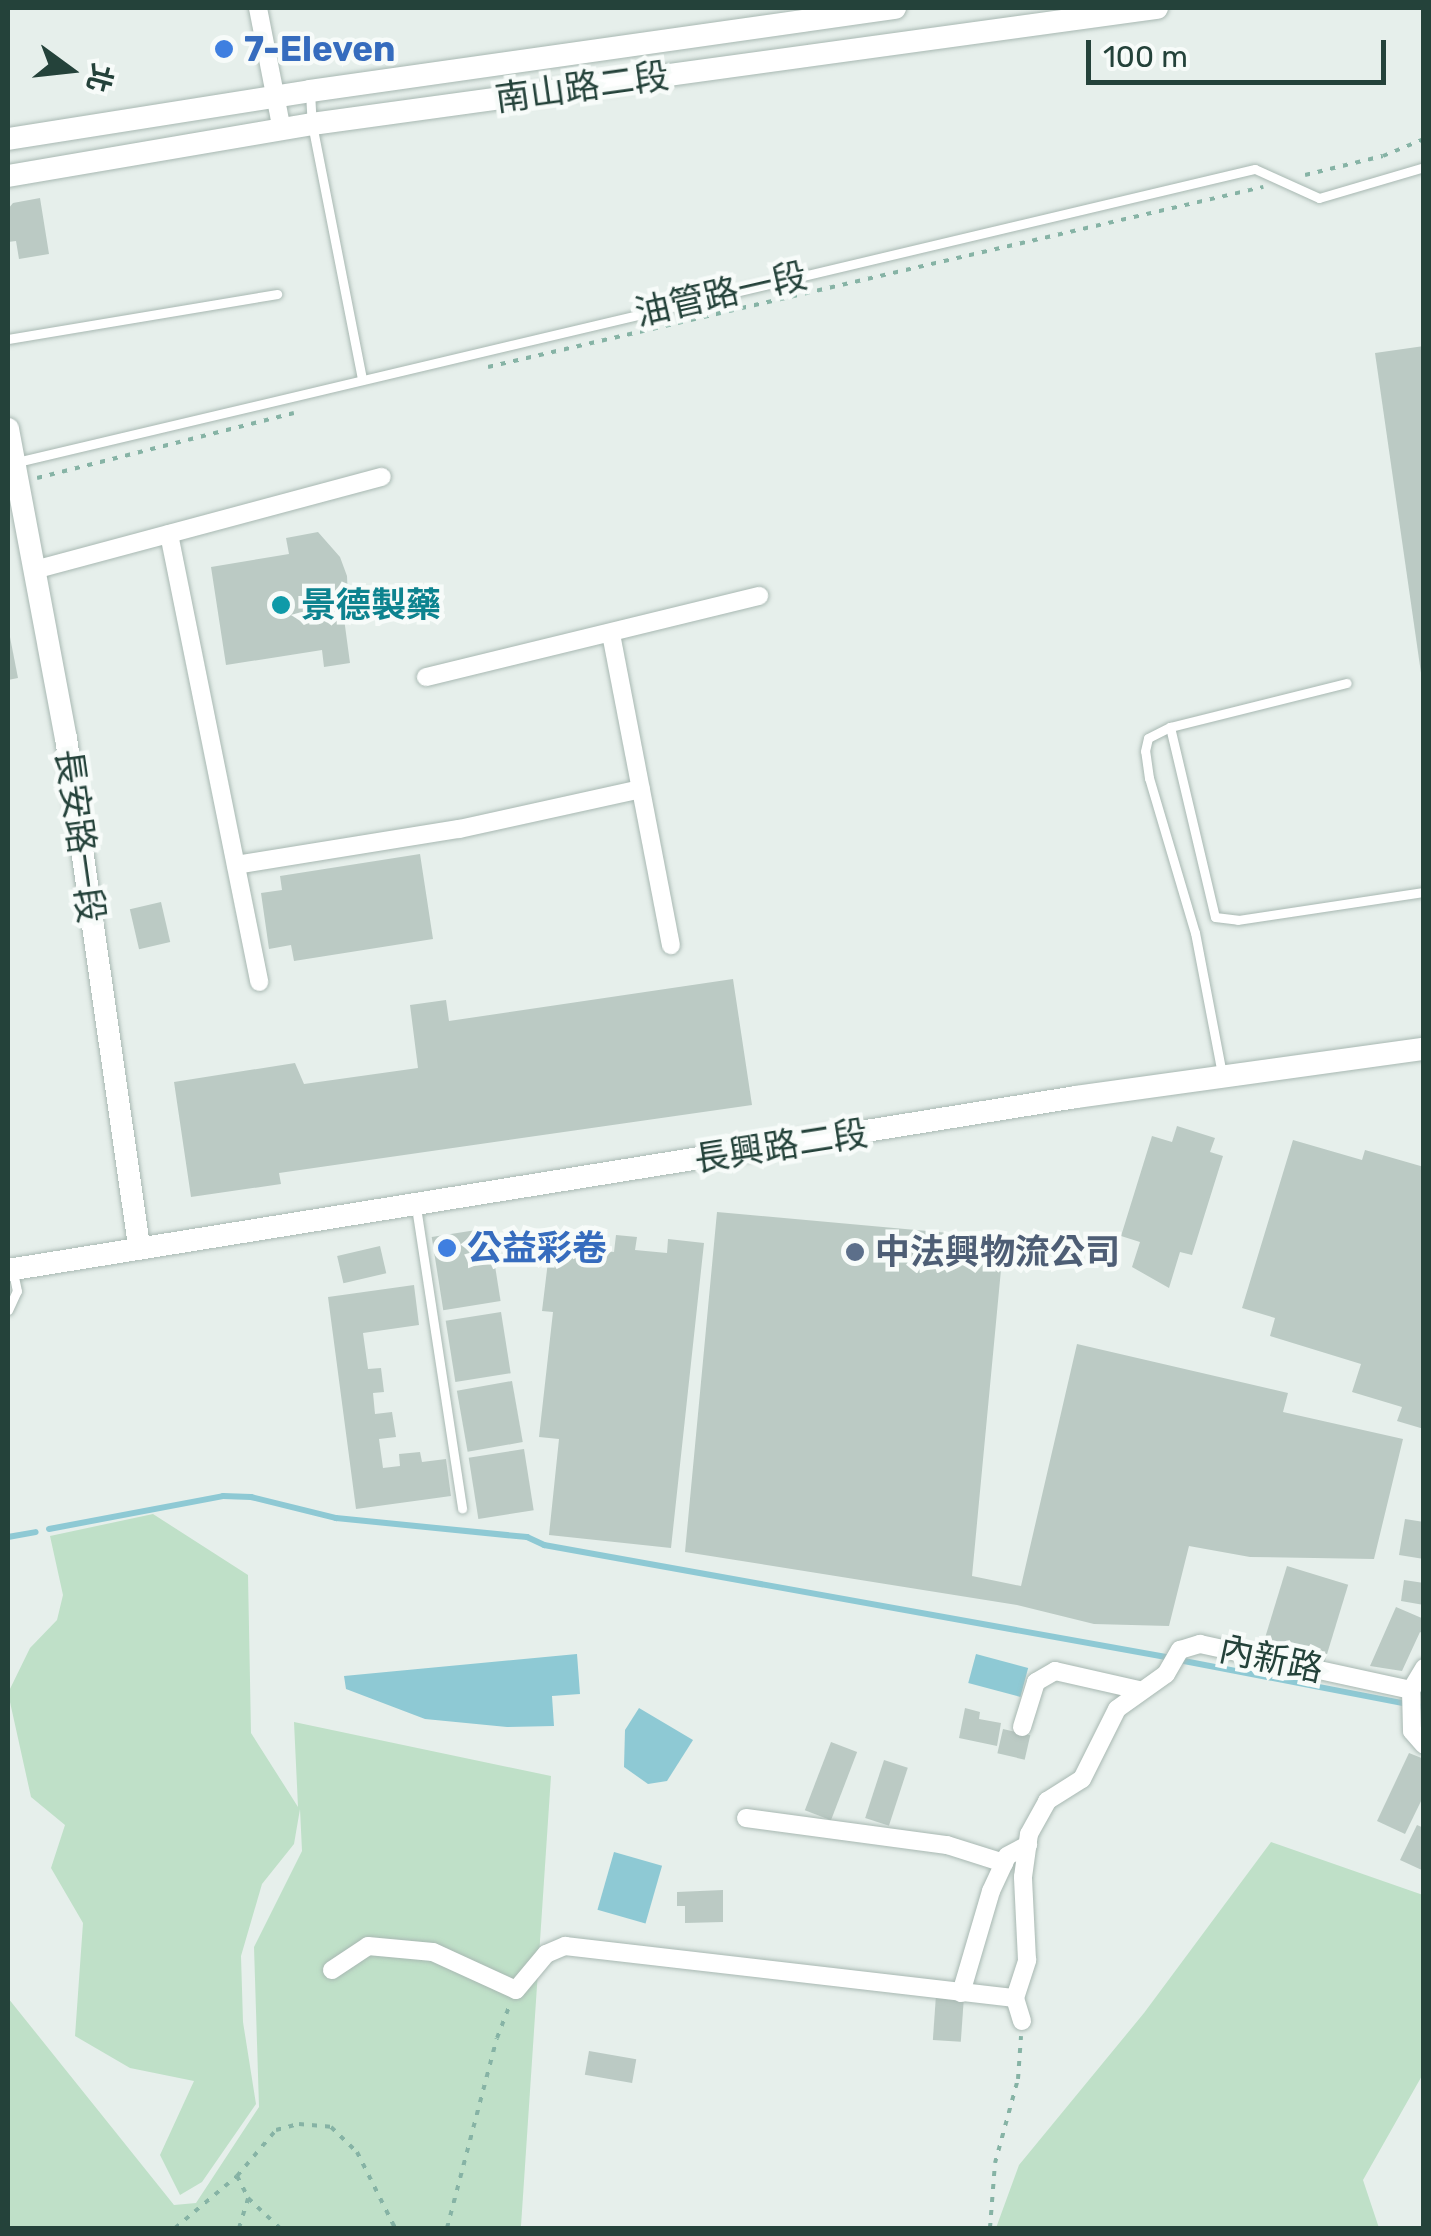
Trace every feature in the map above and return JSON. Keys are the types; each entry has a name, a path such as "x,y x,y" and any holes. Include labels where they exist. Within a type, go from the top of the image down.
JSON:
{"street":[{"path":"258,8 282,130"},
{"name":"南山路二段","path":"8,139 274,96 895,8"},
{"name":"南山路二段","path":"8,176 312,124 1157,8"},
{"name":"長安路一段","path":"8,429 15,490 66,738 140,1246"},
{"path":"34,570 382,477"},
{"path":"168,534 260,982"},
{"path":"426,676 760,596"},
{"path":"611,634 671,945"},
{"path":"236,865 459,830 641,789"},
{"name":"長興路二段","path":"10,1269 1424,1048"},
{"name":"內新路","path":"1015,1998 1027,1960 1023,1876 1028,1845 1047,1801 1082,1779 1117,1709 1166,1674 1180,1650 1200,1644 1411,1690"},
{"path":"1424,1668 1411,1690 1412,1731 1424,1745"},
{"path":"1022,1728 1036,1682 1055,1671 1088,1674 1140,1690"},
{"path":"746,1818 947,1845 1004,1863"},
{"path":"961,1993 968,1960 1007,1856 1028,1845"},
{"path":"332,1970 368,1946 433,1952 516,1990 546,1954 565,1946 1015,1998 1022,2020"}],"lane":[{"path":"310,91 312,124 362,379"},
{"name":"油管路一段","path":"15,490 362,379 1255,169 1278,183 1319,198 1424,167"},
{"path":"8,339 277,294"},
{"path":"1222,1077 1195,933 1145,752 1148,738 1170,727 1347,683"},
{"path":"1170,727 1215,917 1238,920 1424,892"},
{"path":"416,1207 462,1508"},
{"path":"8,1310 17,1291 10,1269"}],"path":[{"path":"476,370 681,326 1278,183 1384,156 1424,139"},
{"path":"15,490 310,409"},
{"path":"447,2228 497,2038 516,1990"},
{"path":"990,2228 996,2163 1018,2079 1022,2020"},
{"path":"174,2228 238,2176 276,2130 299,2124 331,2126 357,2152 396,2228"},
{"path":"238,2176 248,2198 280,2228"},
{"path":"238,2228 248,2198"}],"green space":[{"path":"153,1514 248,1575 251,1733 298,1807 294,1722 551,1776 521,2226 538,2228 8,2228 8,1998 174,2205 196,2203 259,2107 254,1947 302,1851 300,1809 294,1844 262,1884 241,1956 243,2022 256,2104 202,2182 180,2195 160,2155 194,2081 130,2068 75,2036 83,1923 51,1868 65,1825 31,1797 8,1693 30,1648 57,1620 63,1595 50,1536"},
{"path":"1271,1842 1423,1895 1423,2074 1363,2180 1379,2228 996,2228 1019,2165 1144,2013"}],"water":[{"path":"577,1654 580,1694 552,1696 554,1726 507,1727 425,1719 346,1689 344,1676"},
{"path":"976,1654 1028,1668 1020,1697 968,1683"},
{"path":"639,1708 693,1740 667,1781 648,1784 624,1767 625,1730"},
{"path":"614,1852 662,1866 646,1923 597,1910"}],"building":[{"path":"40,198 49,254 19,259 16,241 8,242 8,209 13,203"},
{"path":"1424,346 1424,673 1421,673 1375,353"},
{"name":"景德製藥","path":"318,532 340,557 347,576 348,599 343,611 350,663 324,667 322,650 226,665 211,567 289,554 286,538"},
{"path":"8,627 18,678 8,680"},
{"path":"420,854 433,939 294,961 291,945 269,949 261,893 282,890 280,876"},
{"path":"161,902 170,942 139,949 130,909"},
{"path":"733,979 752,1105 279,1173 281,1184 191,1197 174,1082 295,1063 304,1084 418,1068 410,1005 446,1000 449,1021"},
{"path":"1177,1126 1215,1138 1210,1152 1223,1156 1192,1255 1180,1252 1169,1288 1132,1267 1140,1242 1121,1236 1152,1136 1172,1142"},
{"path":"1293,1140 1362,1160 1365,1150 1424,1167 1424,1429 1397,1421 1402,1407 1352,1392 1361,1364 1270,1336 1275,1318 1242,1308"},
{"path":"717,1212 1004,1238 972,1576 1021,1586 1077,1344 1288,1393 1283,1412 1403,1439 1374,1559 1250,1557 1189,1546 1169,1626 1094,1624 1017,1605 685,1552"},
{"path":"489,1228 501,1301 443,1310 432,1237"},
{"path":"616,1235 637,1237 635,1250 667,1253 668,1239 704,1243 671,1548 549,1535 559,1439 539,1437 553,1312 542,1311 550,1245 614,1252"},
{"path":"380,1246 386,1273 343,1283 337,1256"},
{"path":"414,1285 419,1325 363,1333 368,1369 381,1368 384,1392 373,1393 375,1414 392,1412 396,1437 379,1439 383,1468 400,1466 399,1454 420,1452 422,1462 446,1459 451,1496 356,1509 328,1297"},
{"path":"501,1312 511,1373 455,1382 446,1321"},
{"path":"512,1381 523,1442 468,1452 457,1391"},
{"path":"524,1449 534,1510 478,1519 469,1458"},
{"path":"1405,1519 1424,1522 1424,1559 1399,1555"},
{"path":"1287,1566 1348,1585 1324,1663 1263,1644"},
{"path":"1404,1580 1424,1583 1424,1605 1401,1601"},
{"path":"1396,1607 1424,1619 1424,1634 1420,1632 1402,1671 1370,1666"},
{"path":"965,1708 980,1712 979,1719 1001,1723 997,1746 959,1738"},
{"path":"1003,1729 1030,1735 1025,1760 997,1753"},
{"path":"831,1742 857,1752 831,1820 805,1810"},
{"path":"1409,1753 1424,1759 1424,1795 1405,1834 1377,1821"},
{"path":"884,1760 908,1768 889,1826 865,1818"},
{"path":"1417,1825 1424,1828 1424,1871 1400,1860"},
{"path":"723,1890 723,1922 685,1923 685,1906 677,1906 677,1892"},
{"path":"936,1995 964,1997 961,2042 933,2040"},
{"path":"589,2051 636,2059 632,2083 585,2075"}],"waterway":[{"path":"49,1529 223,1496 251,1497 336,1518 527,1537 544,1545 1166,1657"},
{"path":"8,1537 36,1532"},
{"path":"1184,1661 1424,1707"}],"place":[{"name":"7-Eleven","path":"224,49"},
{"name":"景德製藥","path":"281,605"},
{"name":"公益彩卷","path":"447,1248"},
{"name":"中法興物流公司","path":"855,1252"}]}
